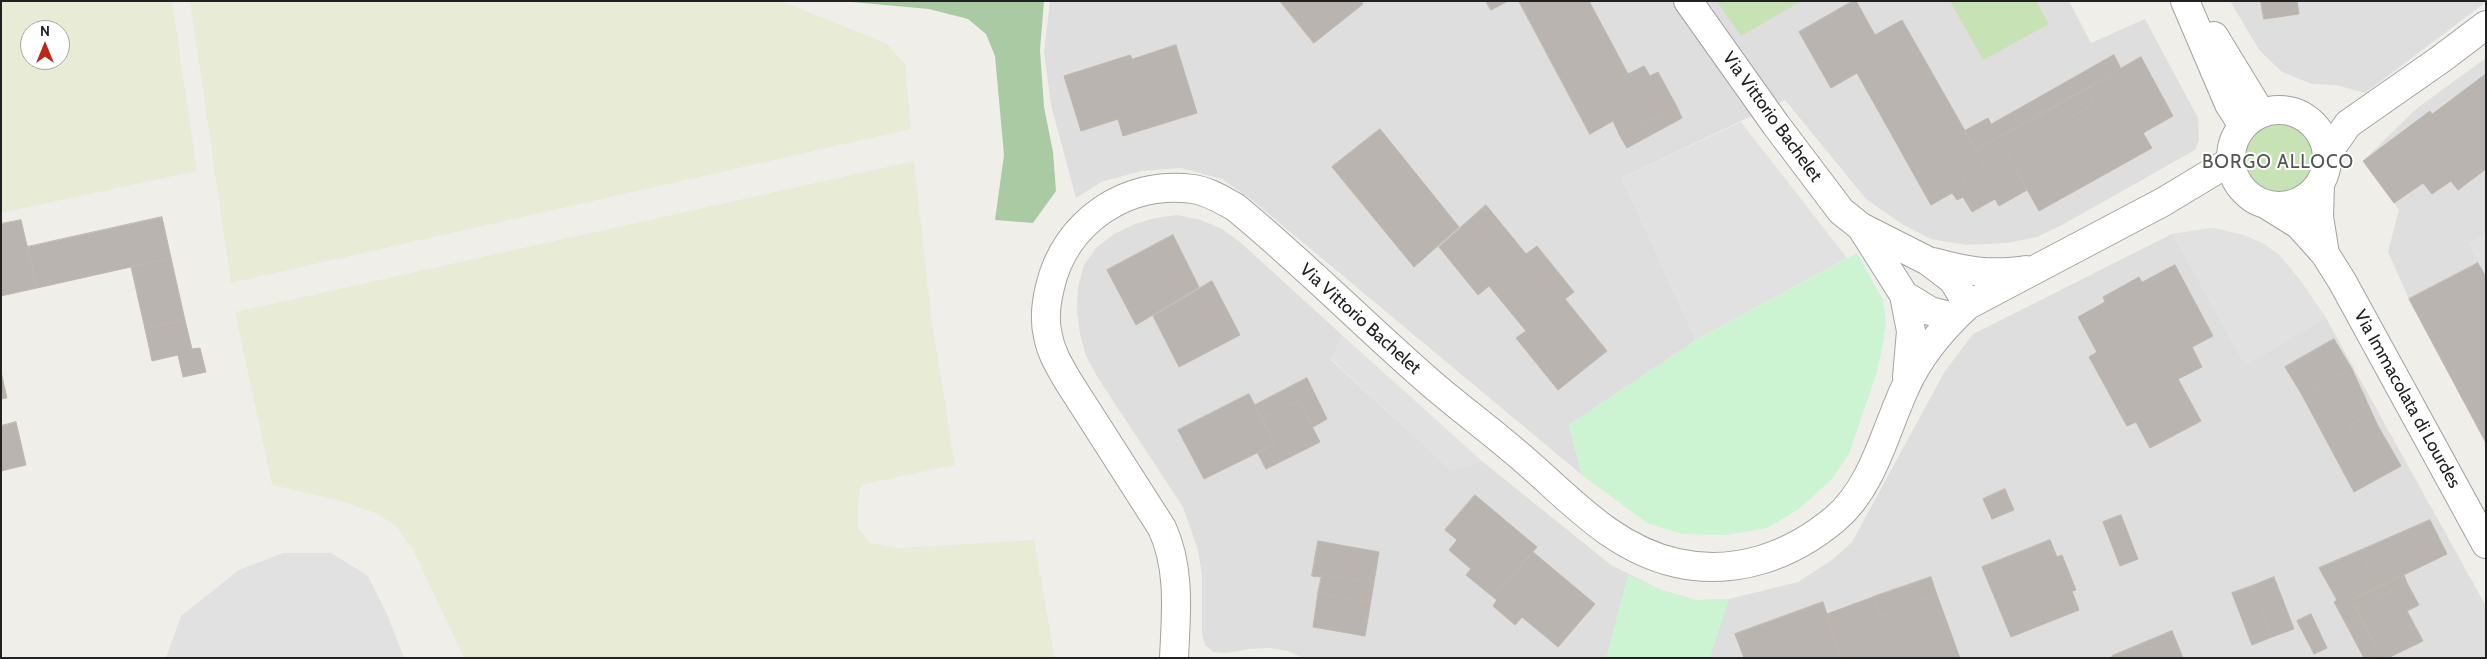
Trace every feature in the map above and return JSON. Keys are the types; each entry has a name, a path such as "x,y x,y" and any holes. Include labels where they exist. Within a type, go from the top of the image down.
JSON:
{"street":[{"name":"Via Vittorio Bachelet","path":"1688,1 1776,125 1841,211 1861,227 1928,261 1953,280 1961,311"},
{"path":"2185,1 2229,104 2252,120"},
{"path":"2191,1 2251,93 2252,120"},
{"path":"2328,154 2348,124 2486,25"},
{"path":"2277,110 2292,112 2306,118 2318,128 2325,140 2328,154 2326,170 2320,184 2311,194 2296,202 2267,205 2248,194 2233,169 2236,137 2252,120 2277,110"},
{"path":"2318,128 2348,124"},
{"name":"Via Vittorio Bachelet","path":"1174,658 1176,593 1168,541 1162,528 1055,359 1048,336 1048,298 1057,264 1065,248 1094,214 1129,196 1158,189 1194,189 1215,196 1235,207 1426,380 1516,452 1593,521 1632,547 1676,563 1698,566 1728,566 1758,562 1790,550 1838,517 1855,498 1870,470 1906,386 1920,360 1961,311 2163,202 2233,169"},
{"name":"Via Immacolata di Lourdes","path":"2320,184 2319,217 2325,254"},
{"name":"Via Immacolata di Lourdes","path":"2267,205 2299,225 2325,254 2359,311 2486,544"},
{"name":"Via Vittorio Bachelet","path":"1861,227 1904,295 1930,311 1961,311"},
{"path":"1928,261 1972,272 2005,273 2038,269"},
{"path":"1904,295 1910,331 1910,356 1906,386"}],"shaded area":[{"path":"1050,1 2069,1 2091,43 2145,19 2198,118 2199,140 2195,150 2062,225 2037,237 2007,243 1967,245 1931,239 1902,224 1866,199 1785,100 1622,178 1696,340 1569,425 1582,475 1252,200 1222,179 1181,168 1141,171 1101,182 1076,198 1051,105 1044,52"},
{"path":"2230,1 2486,2 2365,93 2336,85 2312,84 2282,72 2260,51"},
{"path":"2486,58 2486,443 2409,299 2388,252 2399,210 2363,161 2416,109"},
{"path":"1741,122 1847,258 1696,340 1622,178"},
{"path":"1177,215 1201,220 1222,229 1240,242 1342,335 1331,360 1451,470 1482,461 1611,565 1659,589 1696,600 1729,599 1798,582 1832,560 1852,542 1945,371 1973,334 2172,234 2213,228 2244,235 2264,244 2279,255 2300,280 2326,318 2486,606 2486,658 1303,658 1288,651 1270,648 1227,653 1213,652 1205,645 1202,634 1202,575 1198,550 1183,507 1098,378 1086,356 1080,334 1077,311 1078,287 1084,265 1096,248 1114,234 1135,224 1155,218"},
{"path":"2213,228 2244,235 2264,244 2279,255 2300,280 2326,318 2245,366 2172,234"},
{"path":"2486,234 2486,277 2468,243"},
{"path":"1342,335 1482,461 1451,471 1331,359"},
{"path":"283,553 331,553 368,576 387,614 404,658 166,658 181,616 239,570"}],"green space":[{"path":"1,1 172,1 197,171 1,213"},
{"path":"190,1 781,1 887,44 905,64 911,129 231,283"},
{"path":"840,1 1044,1 1040,50 1044,107 1053,152 1056,191 1033,223 995,220 1004,155 995,56 986,34 968,19 929,9"},
{"path":"1720,1 1802,1 1741,36 1718,3"},
{"path":"1950,1 2036,1 2049,24 1983,60"},
{"path":"2279,122 2299,128 2309,138 2315,158 2309,178 2299,188 2279,194 2259,188 2249,178 2243,158 2249,138 2259,128"},
{"path":"914,161 932,323 955,465 861,485 857,507 858,528 871,543 898,548 1034,540 1055,658 464,658 414,552 397,527 378,514 341,501 272,485 235,312"},
{"path":"1857,253 1883,300 1886,322 1882,350 1876,375 1849,454 1832,479 1799,509 1767,528 1725,535 1682,534 1647,523 1582,475 1569,425 1696,340"},
{"path":"1628,575 1659,589 1696,600 1729,599 1710,658 1606,658"}],"building":[{"path":"1280,1 1361,1 1363,4 1314,43"},
{"path":"1486,1 1508,1 1491,10"},
{"path":"1519,1 1589,1 1628,74 1644,66 1650,76 1658,72 1677,107 1620,136 1613,121 1590,134"},
{"path":"1856,1 1875,35 1902,20 1985,166 1962,178 1966,185 1931,205 1857,73 1831,88 1799,32"},
{"path":"2261,1 2297,1 2299,14 2264,19"},
{"path":"1176,45 1197,113 1123,136 1118,119 1081,131 1064,76 1130,55 1132,59"},
{"path":"2114,55 2121,69 1976,150 1964,131 1988,118 1991,124"},
{"path":"2141,57 2173,116 2143,133 2152,148 2039,211 2007,153 2094,104 2086,89"},
{"path":"2486,74 2486,169 2458,190 2451,181 2432,194 2423,183 2394,203 2363,161 2430,111 2432,114"},
{"path":"2086,89 2094,104 2007,153 2027,190 1999,206 1995,199 1972,212 1963,197 1957,200 1952,193 1966,185 1962,178 1985,166 1976,150"},
{"path":"1677,107 1682,118 1627,148 1620,136"},
{"path":"1380,129 1459,227 1414,267 1332,167"},
{"path":"1486,205 1526,254 1537,246 1574,292 1565,299 1607,351 1558,390 1516,338 1526,331 1489,286 1478,295 1439,247"},
{"path":"162,217 171,258 37,288 27,247"},
{"path":"21,220 37,288 1,296 1,224"},
{"path":"1173,235 1199,287 1136,325 1107,270"},
{"path":"171,258 185,320 145,329 131,267"},
{"path":"2478,263 2486,277 2486,443 2409,299"},
{"path":"2175,265 2213,336 2192,347 2202,367 2178,379 2201,421 2150,448 2136,422 2127,426 2089,357 2097,352 2078,317 2105,302 2103,297 2139,277 2142,282"},
{"path":"1212,281 1240,335 1179,367 1153,316"},
{"path":"185,320 192,349 200,348 206,372 183,377 178,355 152,361 145,329"},
{"path":"2334,339 2352,369 2302,395 2285,367"},
{"path":"2352,369 2372,413 2350,425 2357,438 2378,426 2401,466 2354,492 2302,395"},
{"path":"1,372 7,398 1,399"},
{"path":"1307,378 1327,419 1313,427 1299,401 1262,418 1255,405"},
{"path":"1249,394 1275,444 1204,479 1178,430"},
{"path":"1299,401 1320,442 1266,469 1257,452 1275,444 1262,418"},
{"path":"2372,413 2378,426 2357,438 2350,425"},
{"path":"16,422 26,465 1,471 1,426"},
{"path":"2005,489 2014,510 1992,519 1983,499"},
{"path":"1475,495 1537,547 1493,597 1466,575 1471,569 1449,550 1457,540 1445,530"},
{"path":"2121,515 2138,559 2120,566 2103,522"},
{"path":"2430,520 2447,554 2379,587 2366,563 2373,560 2366,548"},
{"path":"2050,540 2057,557 2062,555 2076,590 2072,591 2079,610 2011,637 1982,567"},
{"path":"1318,541 1379,552 1365,636 1313,627 1318,593 1368,602 1371,583 1322,575 1321,577 1312,576"},
{"path":"2366,548 2373,560 2366,563 2379,587 2351,600 2361,619 2347,626 2334,602 2337,600 2319,568"},
{"path":"1533,552 1595,604 1558,647 1522,617 1515,625 1493,606 1497,600 1493,597"},
{"path":"1322,575 1371,583 1368,602 1318,593"},
{"path":"2404,575 2407,583 2356,609 2351,600"},
{"path":"1931,577 1937,595 1880,615 1873,597"},
{"path":"2274,577 2294,629 2272,637 2252,586"},
{"path":"2407,583 2419,605 2407,611 2423,641 2388,658 2382,658 2356,609"},
{"path":"2252,586 2272,637 2252,645 2232,593"},
{"path":"1937,595 1960,658 1841,658 1827,614 1873,597 1880,615"},
{"path":"1823,602 1841,658 1744,658 1735,634"},
{"path":"2311,614 2327,648 2314,654 2297,621"},
{"path":"2361,619 2382,658 2364,658 2347,626"},
{"path":"2172,631 2183,658 2112,658 2112,656"}],"district":[{"name":"BORGO ALLOCO","path":"2278,162"}]}
